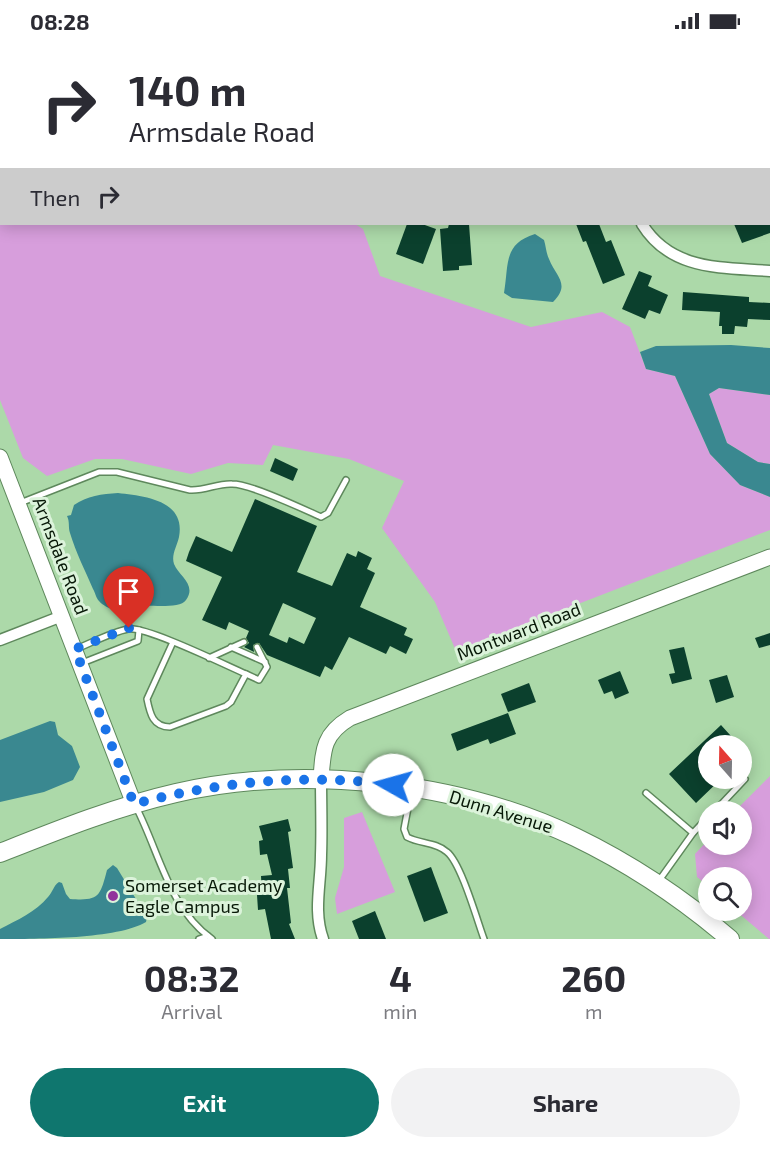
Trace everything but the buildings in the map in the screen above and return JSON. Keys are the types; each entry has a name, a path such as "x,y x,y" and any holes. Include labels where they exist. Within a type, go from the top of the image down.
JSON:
{"main road":[{"name":"Dunn Avenue","path":"0,852 95,816 177,793 267,780 360,781 454,796 532,820 574,836 657,883 730,939"}],"street":[{"path":"643,225 660,246 673,255 698,265 770,272"},
{"name":"Armsdale Road","path":"0,457 134,804"},
{"name":"Montward Road","path":"321,779 322,752 327,740 340,724 350,718 770,556"},
{"path":"0,640 62,616"},
{"path":"321,779 321,856 317,899 319,929 323,939"}],"lane":[{"path":"18,503 91,474 108,471 190,490 225,484 244,485 321,517 328,513 345,480"},
{"path":"78,656 129,628 173,642 259,680 267,667 257,647"},
{"path":"78,656 138,641 139,630"},
{"path":"173,642 147,699 154,722 161,727 170,727 226,706 231,702 246,674"},
{"path":"209,658 244,642"},
{"path":"231,647 265,662"},
{"path":"412,788 404,830 407,837 414,841 439,846 449,853 457,866 484,939"},
{"path":"725,801 736,789"},
{"path":"646,793 693,833"},
{"path":"134,804 158,860 184,909 210,937"},
{"path":"657,883 698,828"},
{"path":"199,939 210,937"}],"shaded area":[{"path":"0,225 357,225 363,229 380,276 531,327 602,312 630,327 646,369 675,376 710,454 740,485 770,497 770,530 456,651 435,602 382,528 404,481 349,459 273,445 263,465 228,463 191,474 122,459 95,459 47,476 23,458 0,400"},
{"path":"719,388 770,395 770,464 758,462 727,443 709,394"},
{"path":"770,776 770,939 748,921 752,921 752,867 698,867 697,877 695,854 698,851 698,855 752,855 752,801 745,801"},
{"path":"362,812 395,892 337,914 335,898 344,867 344,818"}],"water":[{"path":"535,234 544,240 548,257 560,280 561,290 553,302 512,298 504,293 512,249 517,243"},
{"path":"731,345 770,348 770,395 719,388 709,394 727,443 758,462 770,464 770,497 740,485 710,454 675,376 646,369 640,352 656,346"},
{"path":"118,493 151,498 170,508 176,515 179,537 173,561 189,590 189,595 183,603 172,606 142,606 115,610 104,605 97,598 72,540 67,516 71,515 74,505 84,499"},
{"path":"50,721 55,722 58,735 72,746 80,767 73,780 44,792 0,802 0,740"},
{"path":"113,865 147,917 146,922 133,928 97,935 0,939 0,929 38,907 59,882 62,883 70,899 93,898 100,892 107,870"}],"place":[{"name":"Somerset Academy Eagle Campus","path":"113,896"}],"route":[{"path":"129,628 75,649 134,804 197,789 267,780 321,779 393,785"}]}
